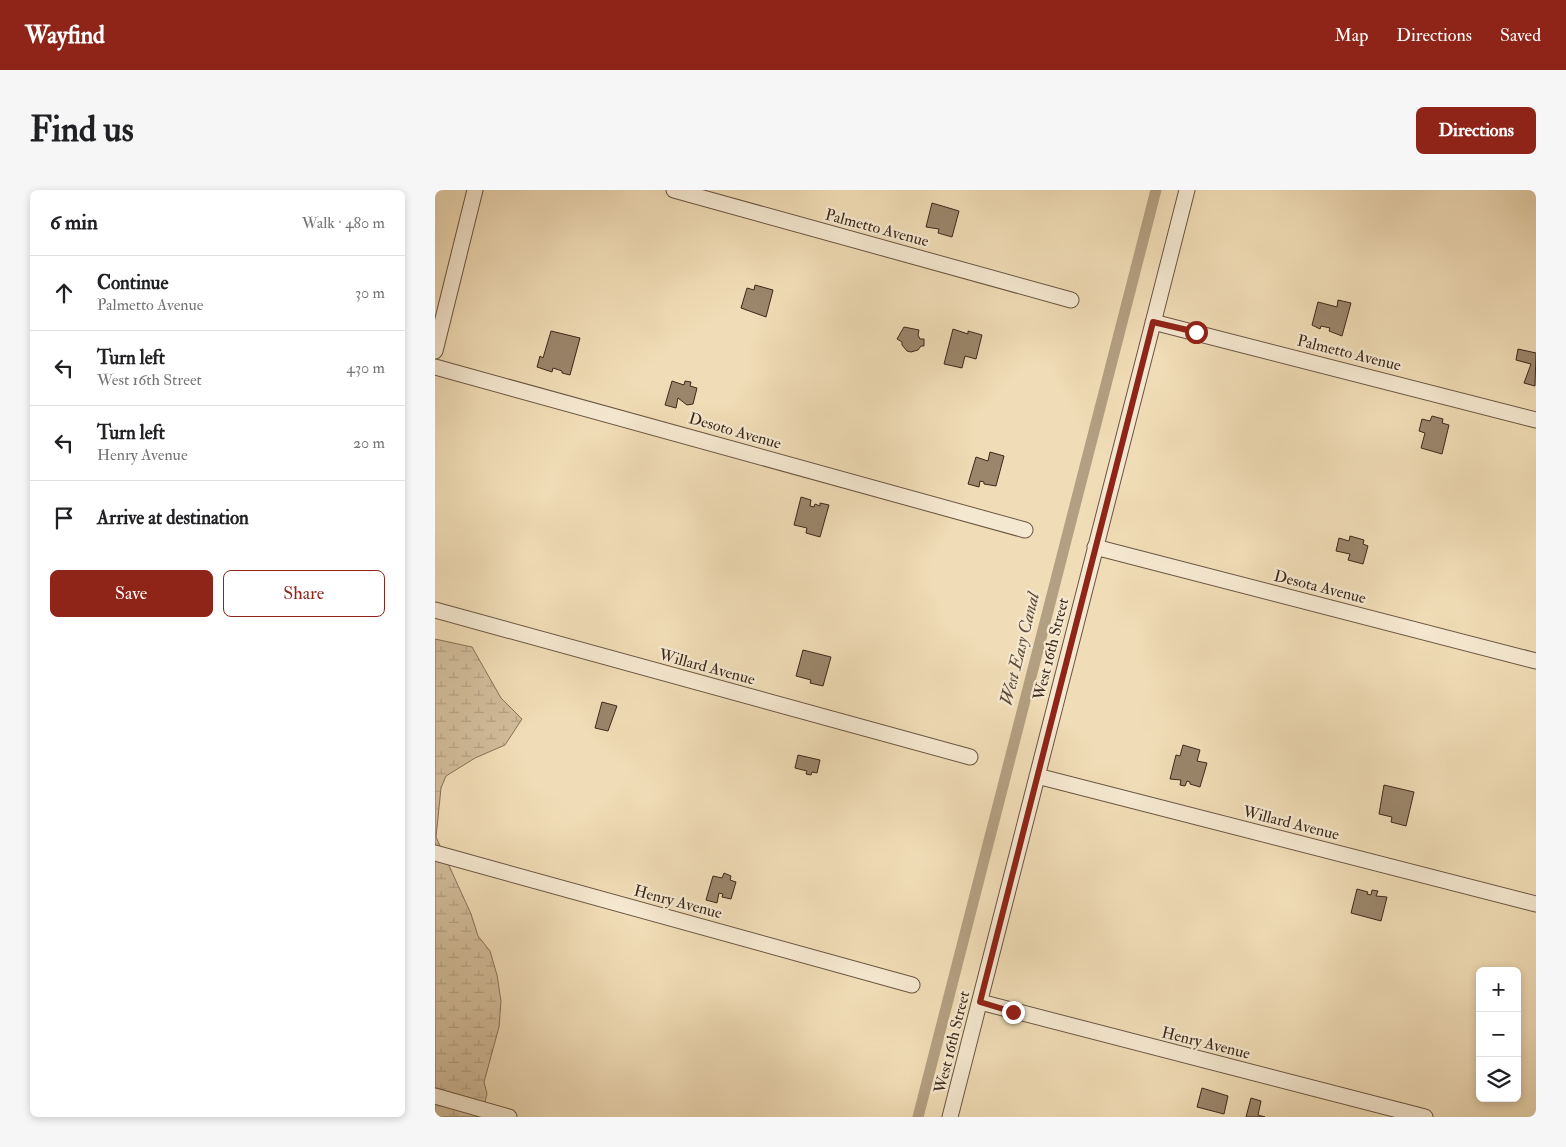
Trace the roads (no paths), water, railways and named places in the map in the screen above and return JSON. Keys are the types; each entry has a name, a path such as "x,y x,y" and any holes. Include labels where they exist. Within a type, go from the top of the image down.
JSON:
{"street":[{"path":"435,351 475,190"},
{"name":"Palmetto Avenue","path":"674,190 1071,300"},
{"name":"West 16th Street","path":"950,1117 1187,190"},
{"name":"Palmetto Avenue","path":"1153,322 1536,420"},
{"name":"Desoto Avenue","path":"435,367 1025,530"},
{"name":"Desota Avenue","path":"1095,547 1536,661"},
{"name":"Willard Avenue","path":"435,610 970,757"},
{"name":"Willard Avenue","path":"1037,776 1536,904"},
{"name":"Henry Avenue","path":"435,853 912,985"},
{"name":"Henry Avenue","path":"980,1002 1425,1117"},
{"path":"435,1096 509,1117"}],"waterway":[{"name":"West Easy Canal","path":"918,1117 1156,190"}]}
